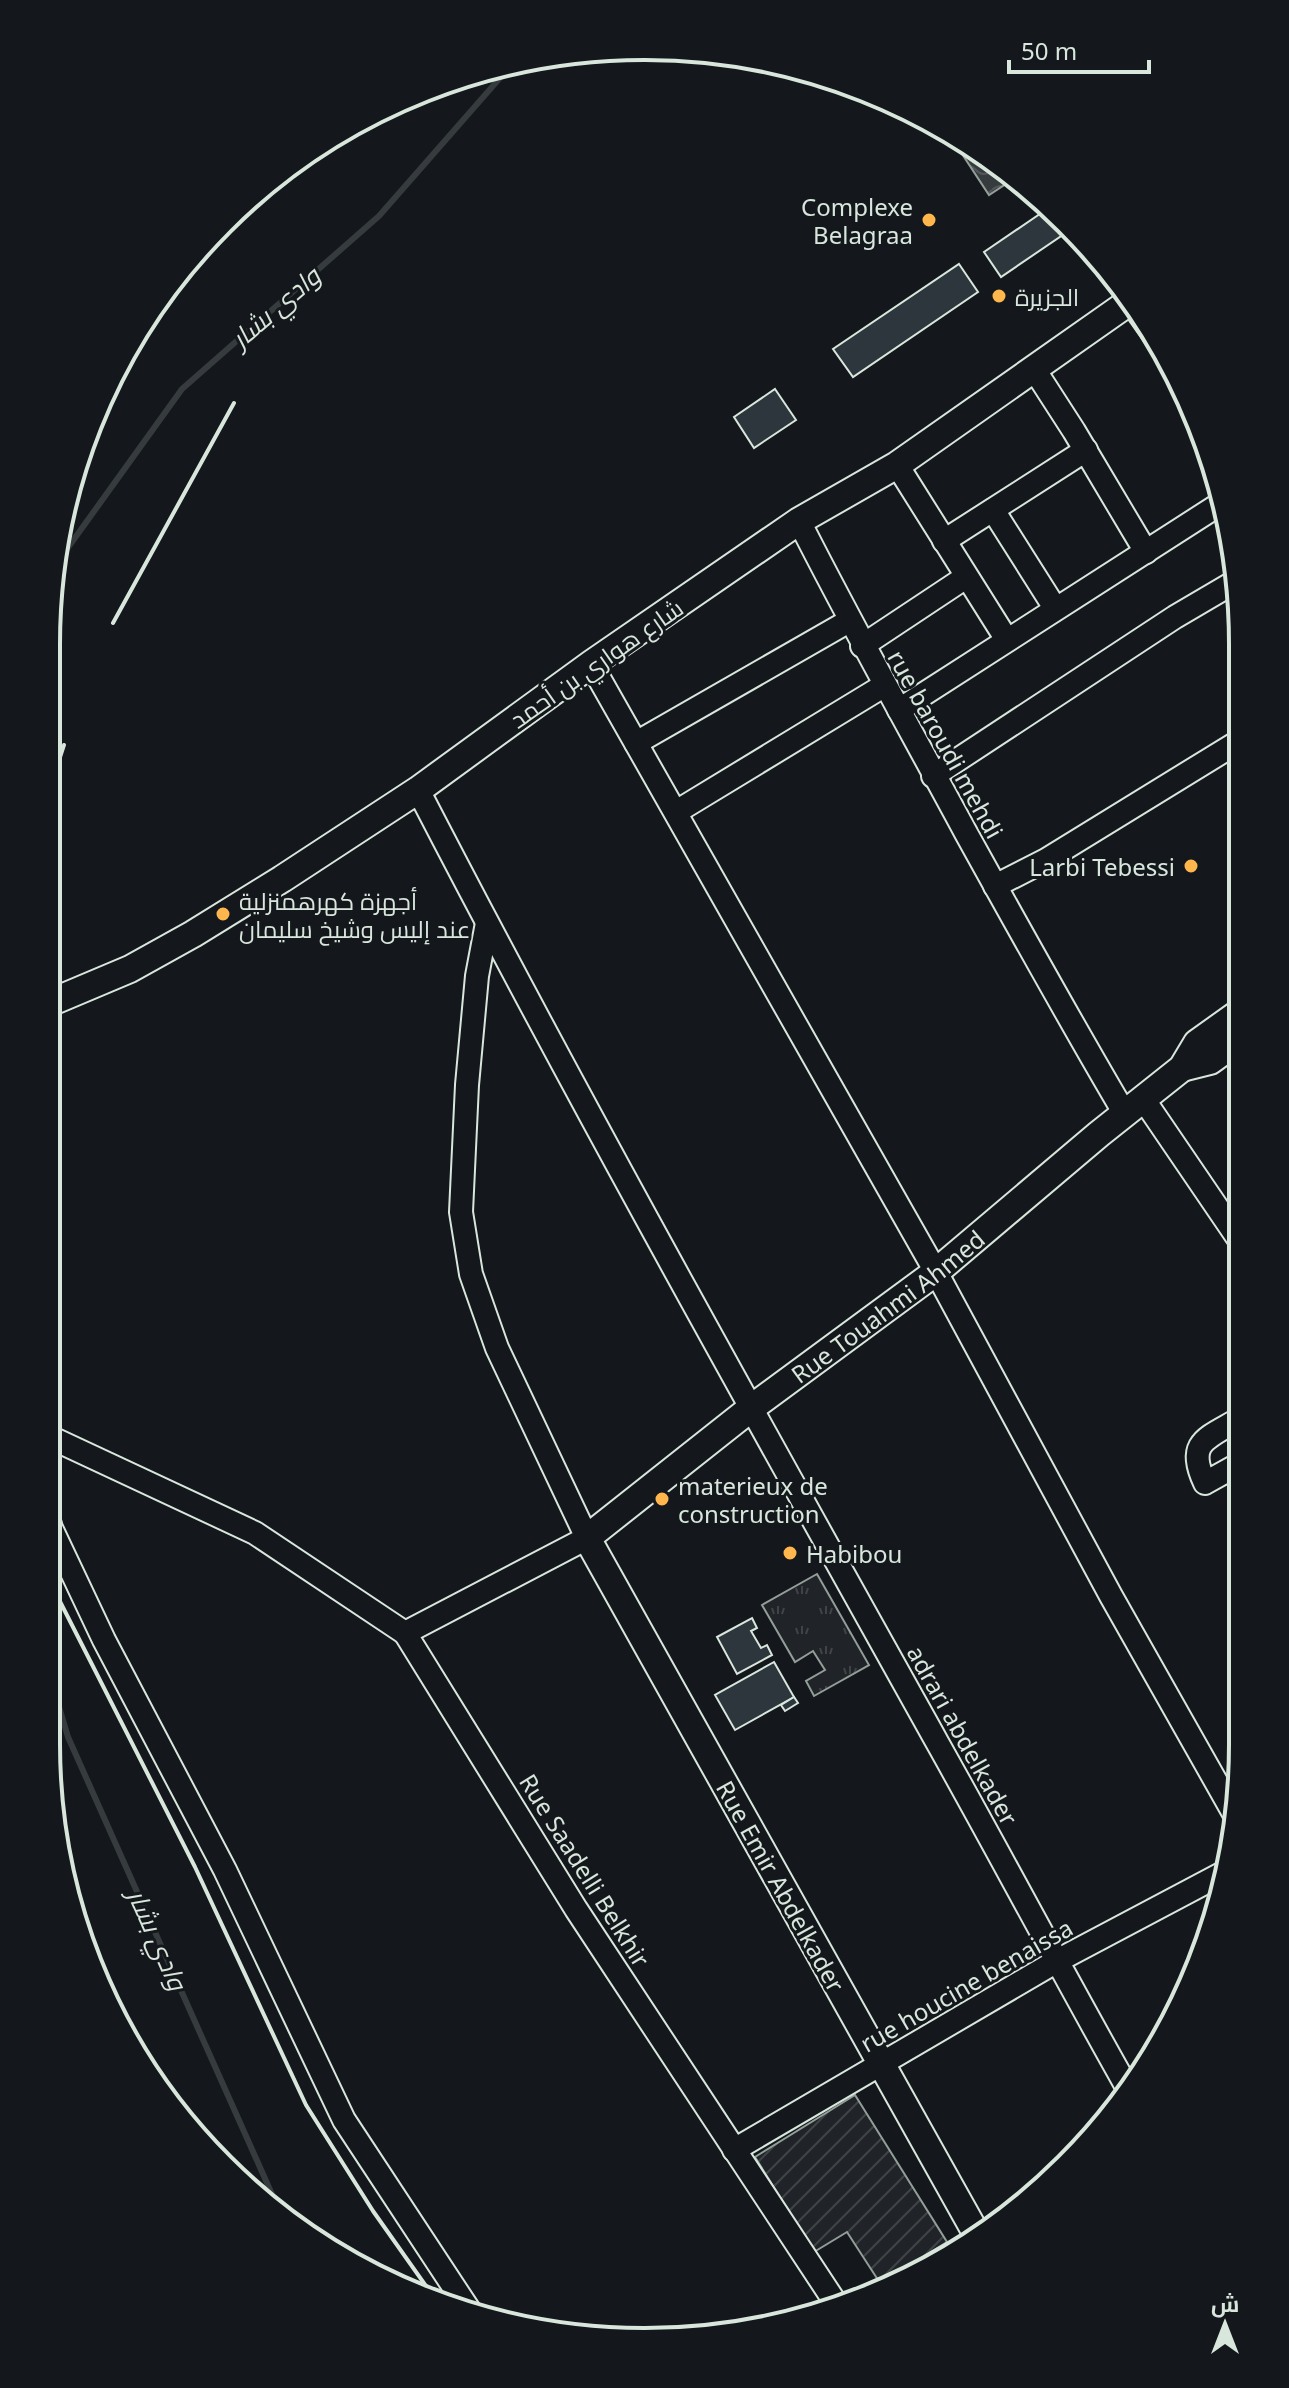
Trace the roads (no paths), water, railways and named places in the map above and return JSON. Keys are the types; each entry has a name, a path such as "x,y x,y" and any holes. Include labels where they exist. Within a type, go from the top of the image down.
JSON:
{"main road":[{"name":"شارع هواري بن أحمد","path":"60,999 130,969 193,934 418,790 591,664 799,521 897,465 1121,308"},
{"path":"1182,1068 1197,1043 1229,1020"},
{"path":"1182,1068 1210,1061 1229,1047"},
{"name":"Rue Touahmi Ahmed","path":"587,1538 750,1409 936,1272 1182,1068"},
{"name":"Rue Emir Abdelkader","path":"587,1538 972,2227"}],"street":[{"path":"1034,369 1146,552"},
{"path":"944,541 1086,450"},
{"path":"897,465 1007,640"},
{"path":"899,710 1213,509"},
{"path":"993,510 1055,608"},
{"name":"rue baroudi mehdi","path":"799,521 862,646 1067,1018 1229,1227"},
{"path":"862,646 966,577"},
{"path":"933,776 1175,617 1226,587"},
{"path":"636,743 849,621"},
{"path":"591,664 936,1272 1111,1596 1226,1800"},
{"path":"676,812 885,685"},
{"path":"995,886 1046,860 1229,748"},
{"name":"adrari abdelkader","path":"418,790 750,1409 1122,2079"},
{"path":"60,1442 255,1533 405,1633 587,1538 497,1348 471,1274 461,1212 467,1085 476,992 487,923"},
{"path":"1229,1426 1206,1440 1197,1452 1196,1462 1205,1483 1229,1470"},
{"path":"60,1547 104,1640 218,1857 344,2120 461,2298"},
{"name":"Rue Saadelli Belkhir","path":"405,1633 576,1909 832,2297"},
{"name":"rue houcine benaissa","path":"734,2150 1057,1961 1213,1878"}],"water":[{"path":"963,155 1005,185 989,195"}],"waterway":[{"name":"وادي بشار","path":"68,547 182,389 379,216 500,78"},
{"name":"وادي بشار","path":"60,1710 68,1737 271,2193"}],"place":[{"name":"Complexe Belagraa","path":"929,220"},
{"name":"الجزيرة","path":"999,296"},
{"name":"Larbi Tebessi","path":"1191,866"},
{"name":"أجهزة كهرهمنزلية عند إليس وشيخ سليمان","path":"223,914"},
{"name":"materieux de construction","path":"662,1499"},
{"name":"Habibou","path":"790,1553"}]}
